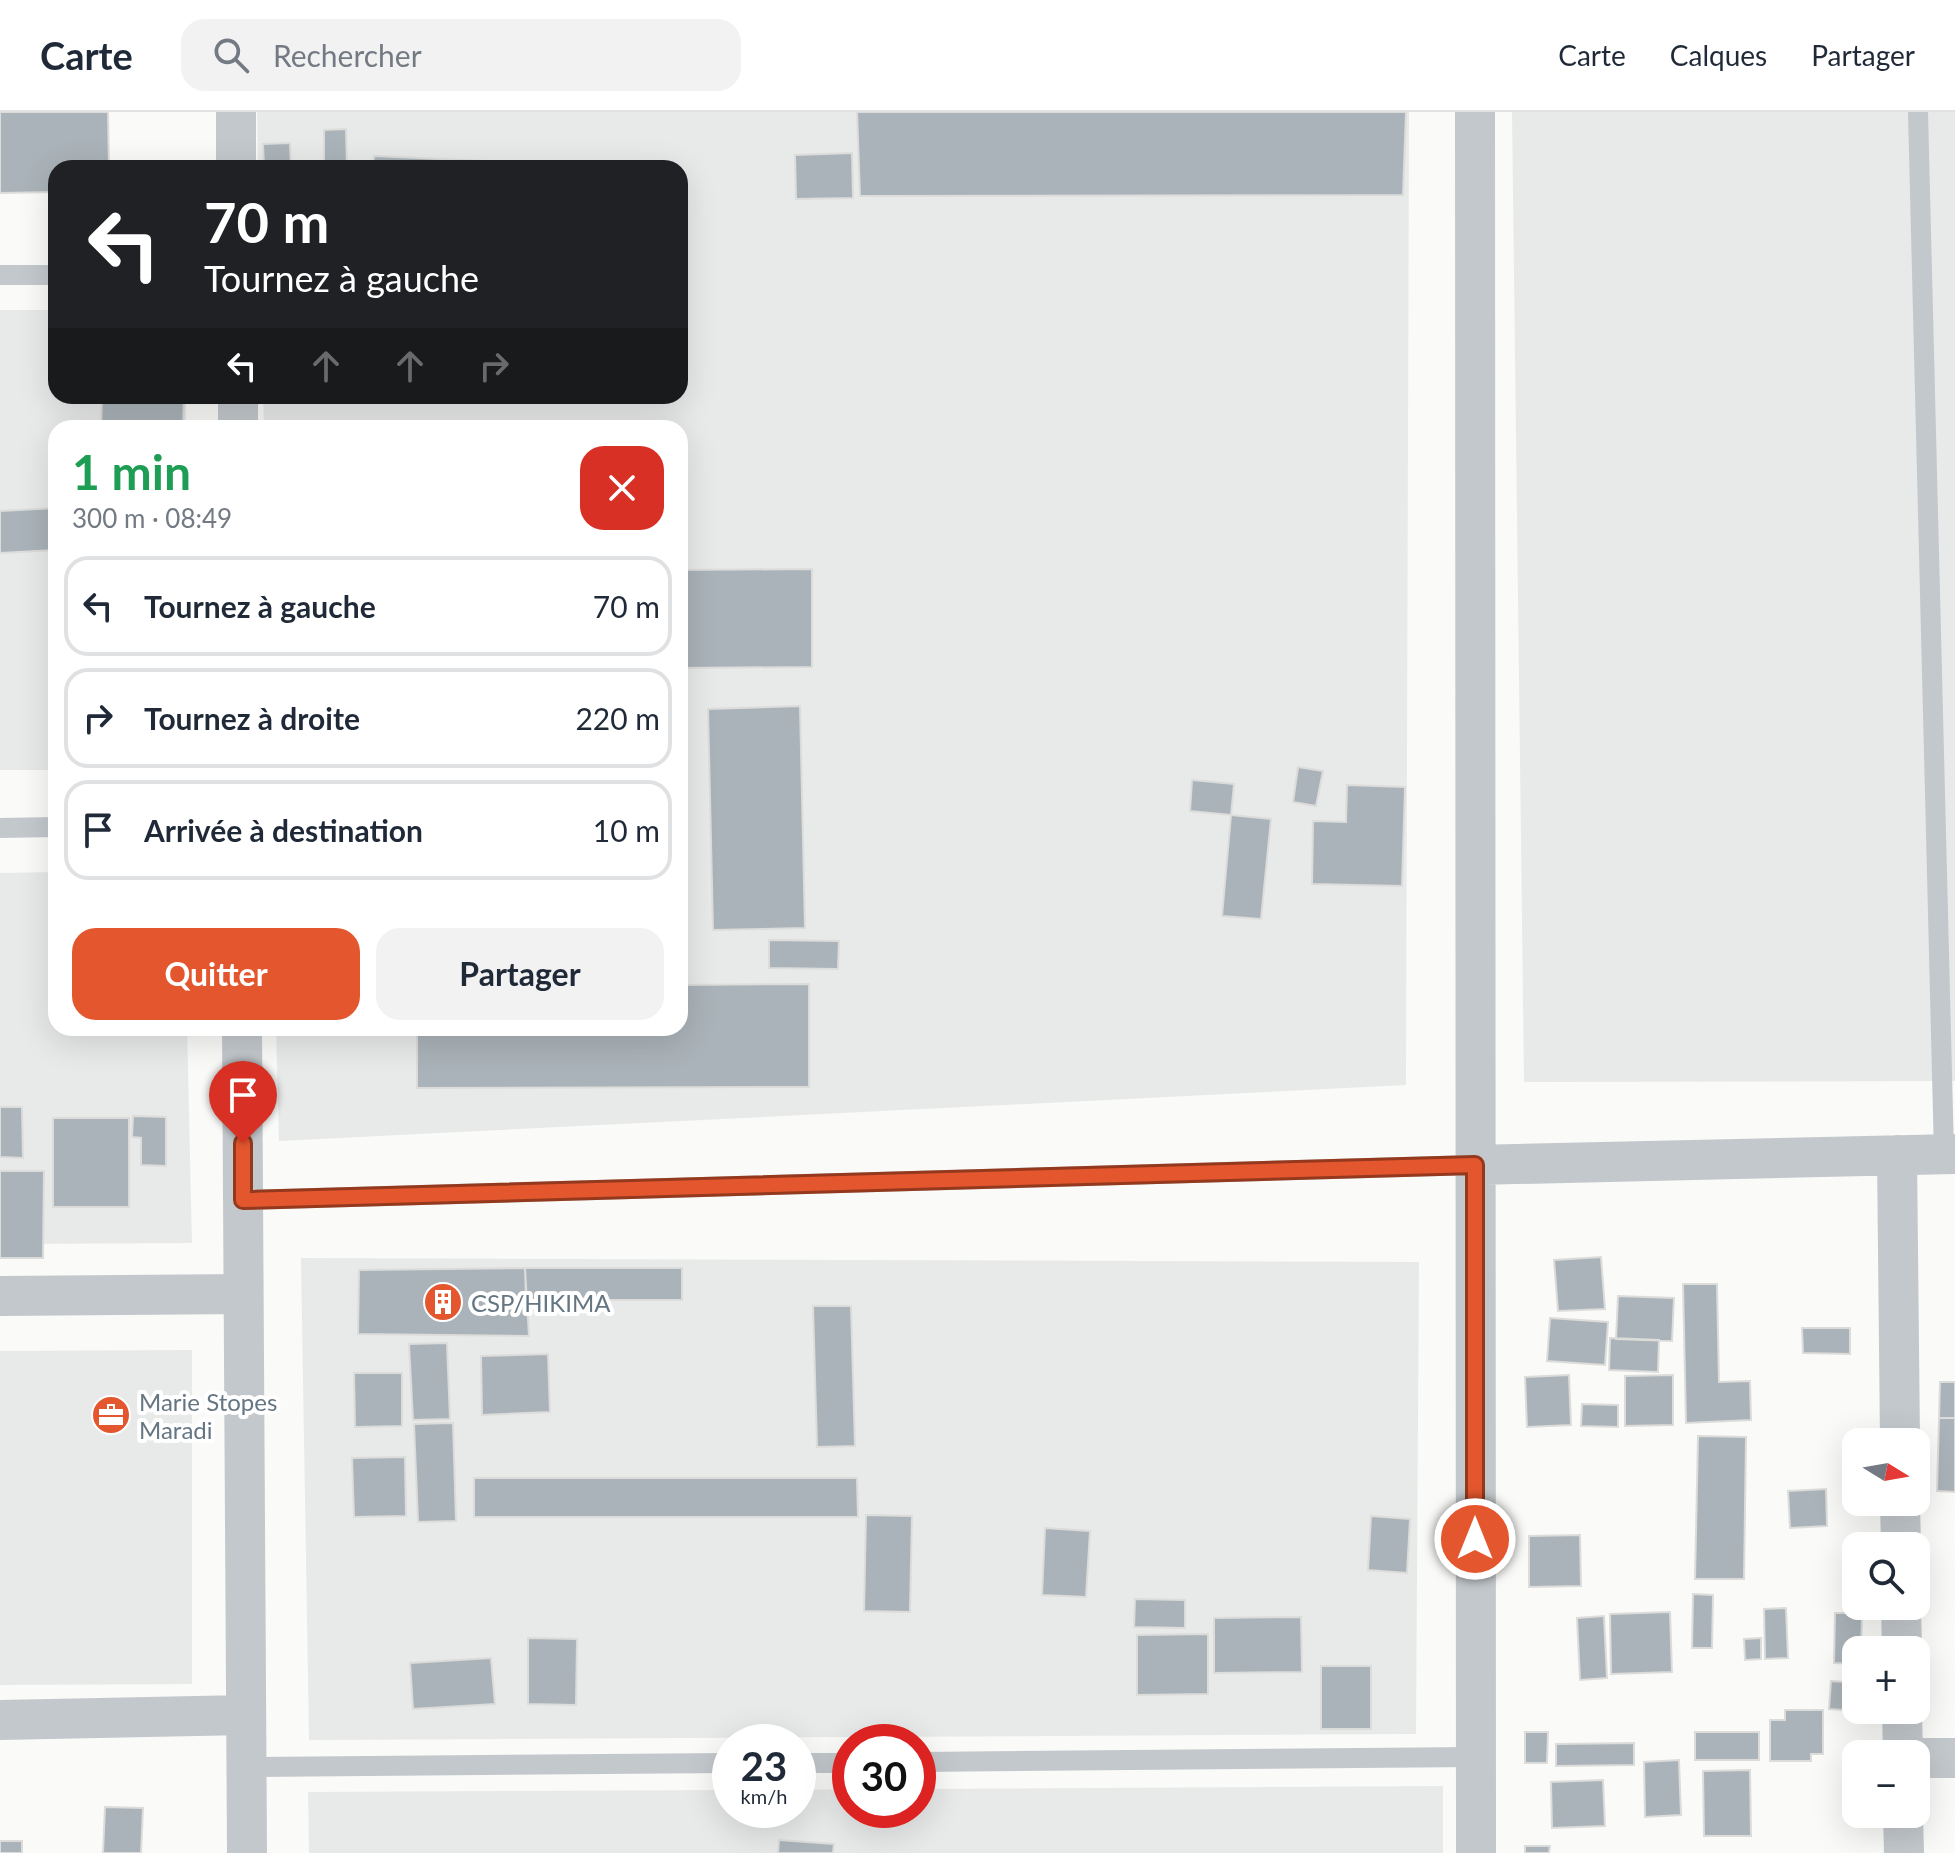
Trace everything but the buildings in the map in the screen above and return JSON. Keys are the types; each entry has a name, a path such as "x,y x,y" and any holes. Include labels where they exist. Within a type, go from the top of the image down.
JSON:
{"street":[{"path":"236,112 236,160"},
{"path":"1475,112 1476,1853"},
{"path":"242,1036 247,1853"},
{"path":"1475,1165 1950,1154"},
{"path":"1897,1155 1900,1428"},
{"path":"0,1296 243,1294"},
{"path":"0,1720 246,1715"},
{"path":"1930,1758 1955,1758"},
{"path":"1903,1828 1904,1853"}],"lane":[{"path":"1918,112 1950,1154"},
{"path":"0,275 48,275"},
{"path":"0,828 48,827"},
{"path":"243,1200 1475,1165"},
{"path":"936,1762 1475,1757"},
{"path":"247,1767 712,1763"}],"shaded area":[{"path":"257,112 1409,112 1406,1085 279,1141 276,1036 688,1036 688,420 264,420 263,404 688,404 688,160 258,160"},
{"path":"1512,112 1955,112 1955,1081 1524,1082"},
{"path":"0,310 48,310 48,404 186,404 186,420 48,420 48,770 0,770"},
{"path":"48,872 48,1036 187,1036 192,1243 0,1244 0,873"},
{"path":"301,1258 1419,1262 1416,1734 936,1737 936,1724 832,1724 832,1737 816,1737 816,1724 712,1724 712,1738 309,1740"},
{"path":"192,1350 192,1684 0,1685 0,1351"},
{"path":"1443,1786 1443,1853 309,1853 308,1792 712,1790 712,1828 816,1828 816,1790 832,1789 832,1828 936,1828 936,1789"}],"place":[{"name":"CSP/HIKIMA","path":"443,1302"},
{"name":"Marie Stopes Maradi","path":"111,1415"}],"route":[{"path":"243,1143 243,1200 1475,1165 1475,1539"}]}
